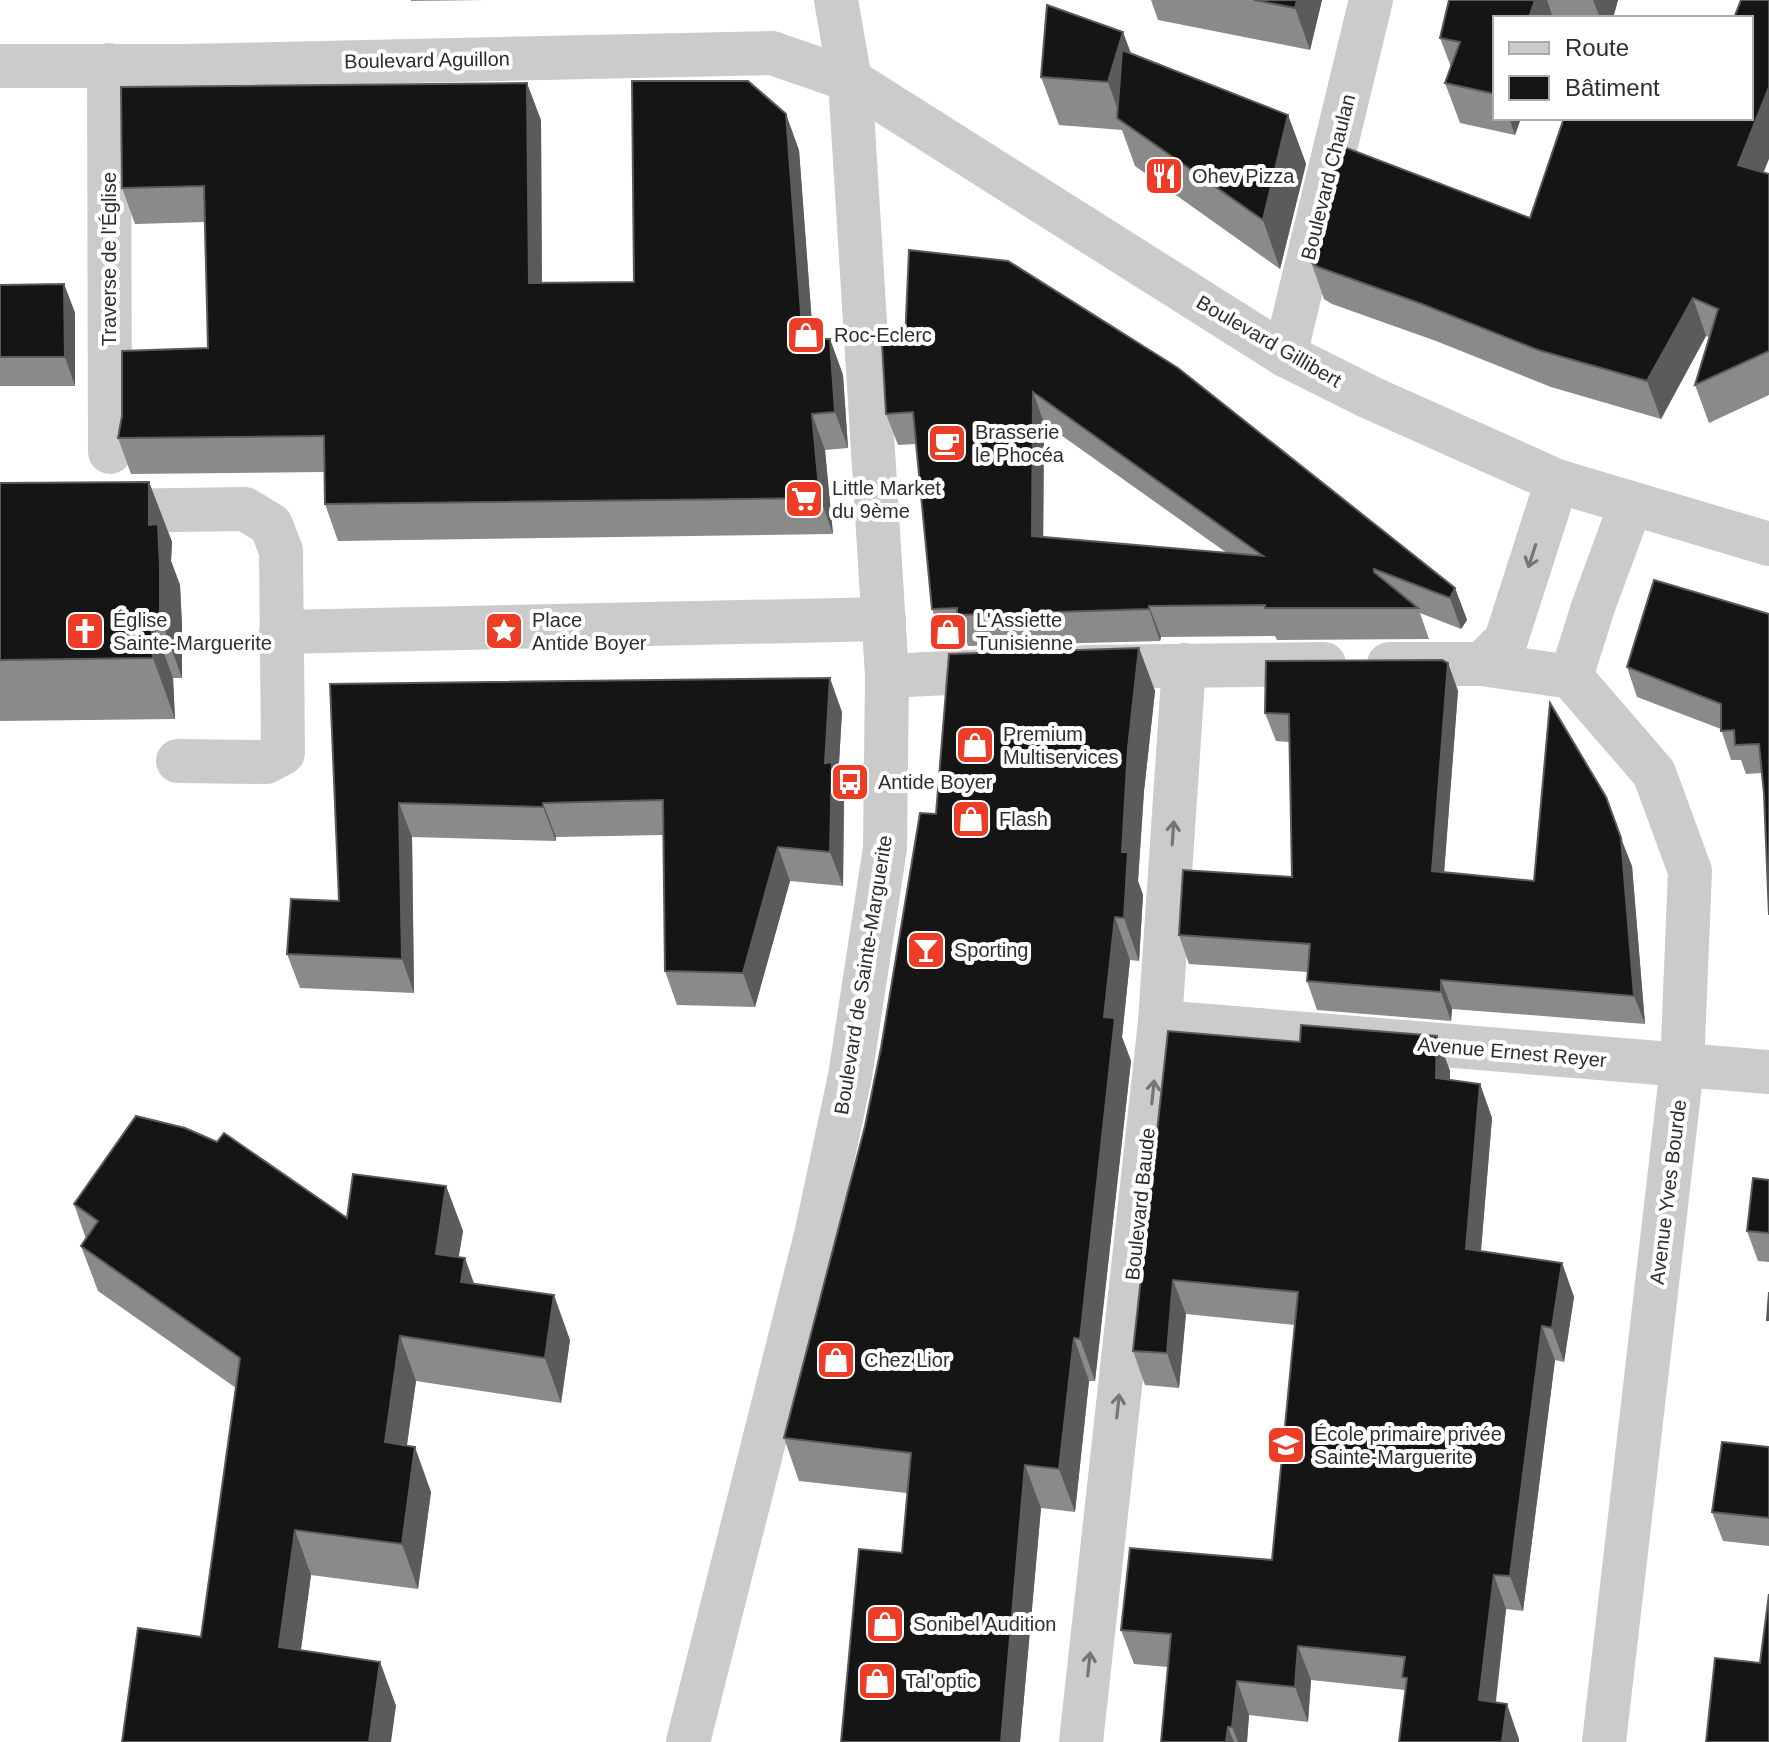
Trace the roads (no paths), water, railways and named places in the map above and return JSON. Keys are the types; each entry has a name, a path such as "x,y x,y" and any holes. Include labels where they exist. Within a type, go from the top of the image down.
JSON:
{"street":[{"name":"Boulevard de Sainte-Marguerite","path":"688,1742 816,1235 850,1076 885,848 887,676 884,619 850,80 836,0"},
{"name":"Boulevard Chaulan","path":"1285,355 1371,0"},
{"name":"Boulevard Aguillon","path":"0,66 772,53 850,80"},
{"name":"Traverse de l'Église","path":"109,65 110,452"},
{"name":"Boulevard Gillibert","path":"850,80 1285,355 1369,397 1557,481 1769,544"},
{"path":"1482,664 1506,640 1557,481"},
{"path":"887,676 948,671 1184,665 1482,664 1571,677 1631,504"},
{"path":"111,511 245,509 271,525 281,551 283,753 266,762 178,761"},
{"path":"281,632 884,619"},
{"name":"Boulevard Baude","path":"1081,1742 1160,1022 1184,665"},
{"name":"Avenue Yves Bourde","path":"1571,677 1654,773 1690,871 1682,1067 1604,1742"},
{"name":"Avenue Ernest Reyer","path":"1160,1022 1769,1072"}],"place":[{"name":"Ohev Pizza","path":"1164,176"},
{"name":"Roc-Eclerc","path":"806,335"},
{"name":"Brasserie le Phocéa","path":"947,443"},
{"name":"Little Market du 9ème","path":"804,499"},
{"name":"Église Sainte-Marguerite","path":"85,631"},
{"name":"Place Antide Boyer","path":"504,631"},
{"name":"L'Assiette Tunisienne","path":"948,632"},
{"name":"Premium Multiservices","path":"975,745"},
{"name":"Antide Boyer","path":"850,782"},
{"name":"Flash","path":"971,819"},
{"name":"Sporting","path":"926,950"},
{"name":"Chez Lior","path":"836,1360"},
{"name":"École primaire privée Sainte-Marguerite","path":"1286,1445"},
{"name":"Sonibel Audition","path":"885,1624"},
{"name":"Tal'optic","path":"877,1681"}]}
